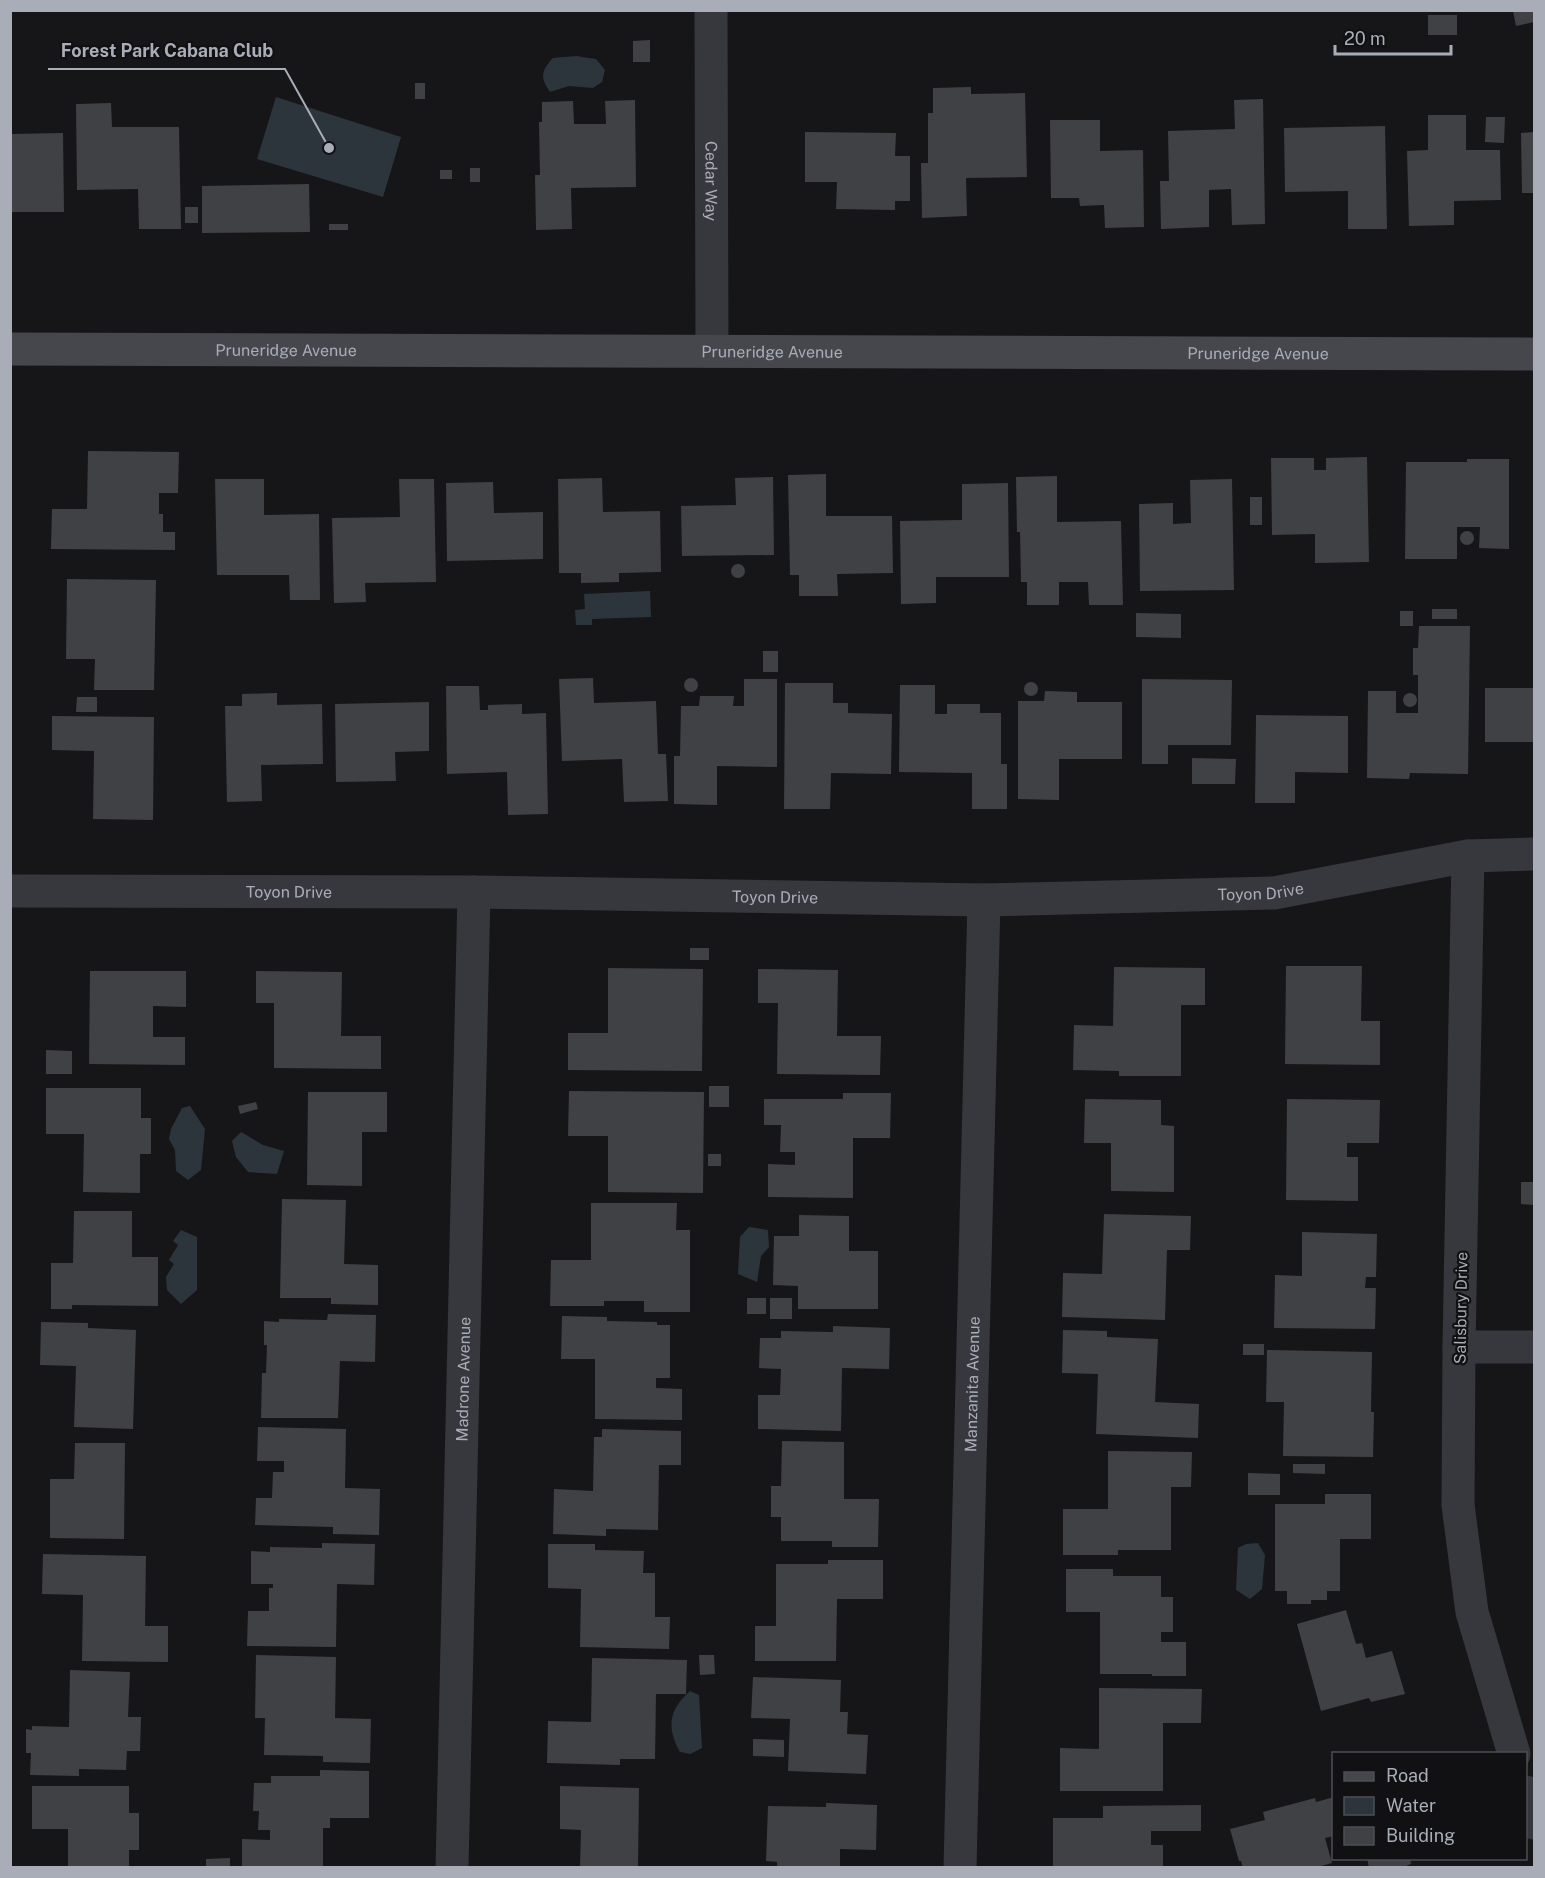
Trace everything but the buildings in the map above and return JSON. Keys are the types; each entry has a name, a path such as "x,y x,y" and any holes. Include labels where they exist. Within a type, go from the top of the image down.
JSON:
{"main road":[{"name":"Pruneridge Avenue","path":"10,349 1534,354"}],"street":[{"name":"Cedar Way","path":"711,10 712,351"},
{"name":"Toyon Drive","path":"10,891 474,892 984,900 1274,893 1468,856 1534,854"},
{"name":"Salisbury Drive","path":"1468,856 1458,1505 1472,1612 1513,1752"},
{"name":"Madrone Avenue","path":"452,1868 474,892"},
{"name":"Manzanita Avenue","path":"960,1868 984,900"},
{"path":"1459,1347 1534,1347"},
{"path":"1527,1796 1534,1823"}],"water":[{"path":"576,56 596,59 605,70 602,82 593,88 569,86 550,92 543,78 549,63 553,58"},
{"path":"276,97 401,137 383,197 257,159"},
{"path":"650,591 651,617 592,619 592,625 576,625 575,610 585,609 584,594"},
{"path":"190,1106 205,1129 201,1170 188,1180 176,1171 175,1150 169,1139 171,1129 182,1108"},
{"path":"241,1132 263,1145 284,1151 277,1174 248,1172 236,1157 232,1141"},
{"path":"749,1227 768,1230 769,1247 761,1256 757,1282 738,1274 740,1237"},
{"path":"181,1230 197,1237 197,1290 181,1304 167,1290 166,1277 174,1264 169,1260 178,1245 173,1241"},
{"path":"1258,1543 1265,1555 1262,1589 1250,1599 1236,1590 1238,1548 1246,1544"},
{"path":"690,1691 699,1695 702,1748 690,1754 680,1752 671,1727 674,1712"}],"place":[{"name":"Forest Park Cabana Club","path":"329,148"}]}
